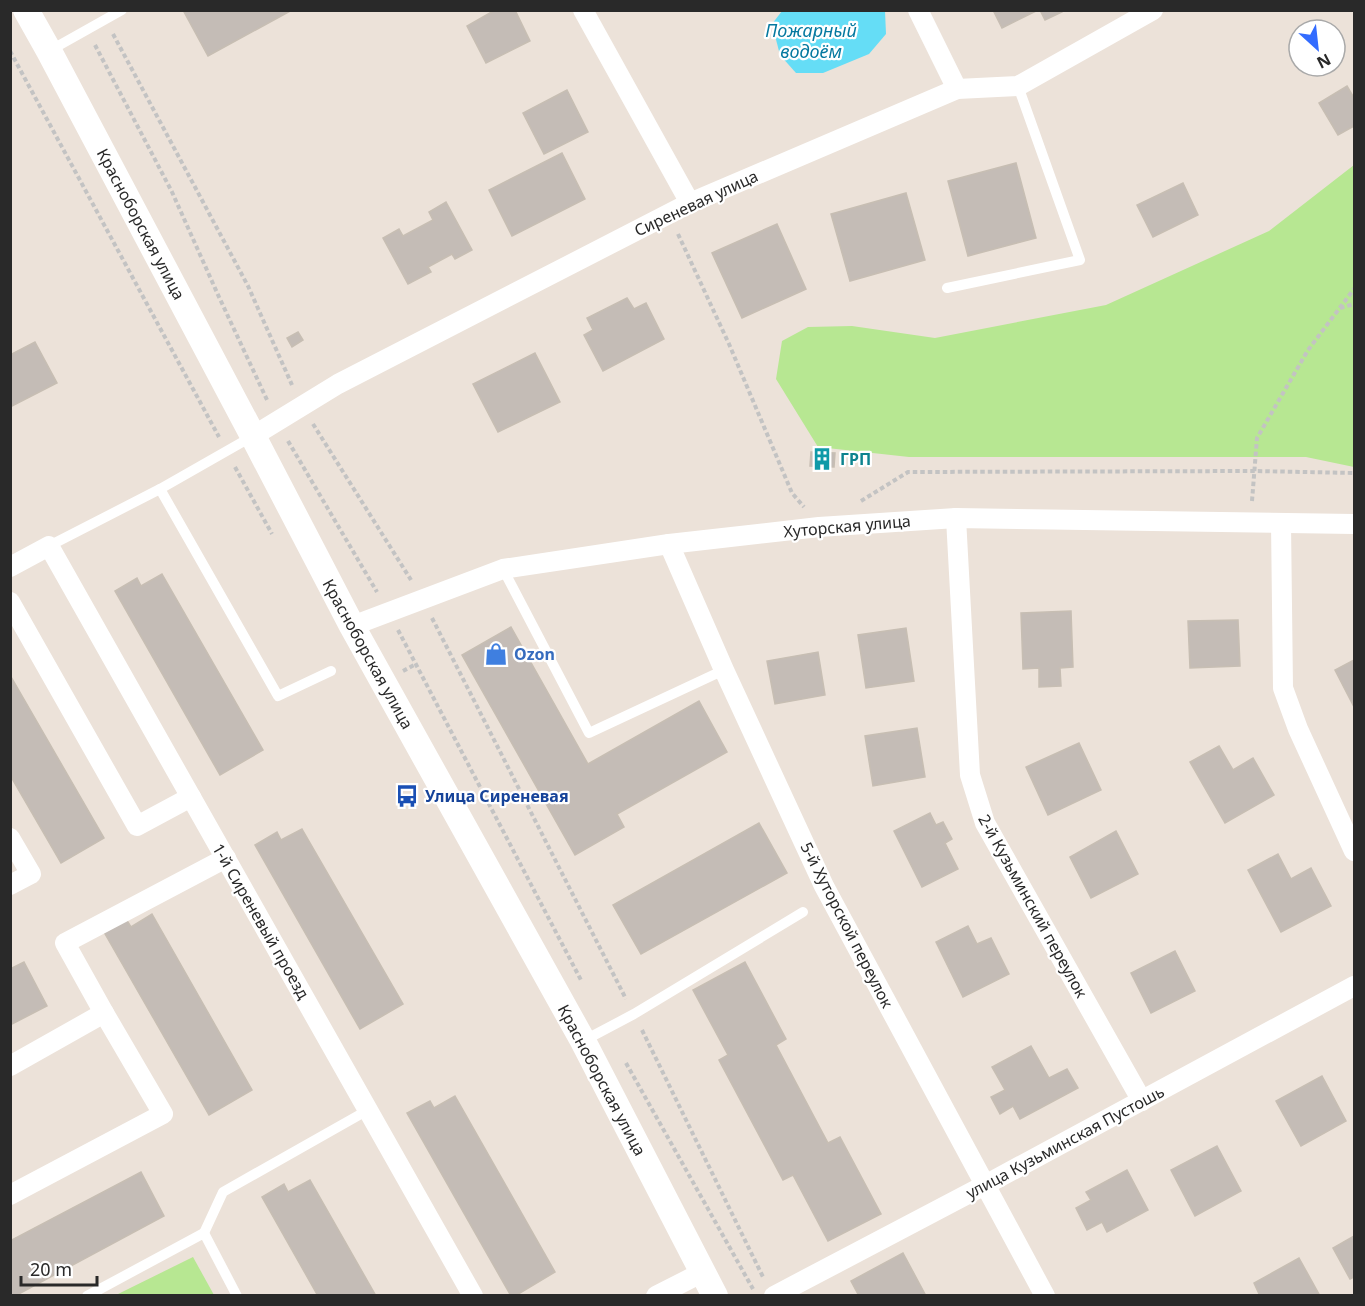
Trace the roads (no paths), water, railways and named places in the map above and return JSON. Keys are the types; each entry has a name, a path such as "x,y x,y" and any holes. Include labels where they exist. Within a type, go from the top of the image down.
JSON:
{"street":[{"name":"Красноборская улица","path":"26,10 352,626 583,1041 715,1296"},
{"path":"583,10 690,203"},
{"path":"918,10 957,89"},
{"name":"Сиреневая улица","path":"253,436 338,384 690,203 957,89 1018,86 1154,10"},
{"name":"Хуторская улица","path":"352,626 503,569 669,544 819,526 956,518 1354,524"},
{"name":"2-й Кузьминский переулок","path":"956,518 970,775 985,823 1142,1101"},
{"path":"1281,523 1284,688 1298,729 1354,851"},
{"name":"5-й Хуторской переулок","path":"669,544 724,670 824,886 1046,1296"},
{"path":"10,567 49,546"},
{"name":"1-й Сиреневый проезд","path":"49,546 473,1296"},
{"path":"10,602 137,826 191,797"},
{"path":"10,838 31,874 10,885"},
{"path":"10,1195 163,1114 65,944 226,858"},
{"name":"улица Кузьминская Пустошь","path":"771,1290 985,1185 1354,986"},
{"path":"10,1066 104,1014"},
{"path":"656,1296 703,1272"}],"lane":[{"path":"49,51 122,10"},
{"path":"947,288 1080,260 1018,86"},
{"path":"49,546 160,489 253,436"},
{"path":"160,489 278,696 331,671"},
{"path":"503,569 589,733 724,670"},
{"path":"583,1041 634,1014 803,912"},
{"path":"87,1296 204,1233 223,1192 368,1110"},
{"path":"204,1233 237,1296"}],"water":[{"name":"Пожарный водоём","path":"782,11 885,11 886,34 869,54 823,73 796,73 780,55 772,24"}],"place":[{"name":"ГРП","path":"822,459"},
{"name":"Ozon","path":"496,654"},
{"name":"Улица Сиреневая","path":"407,796"}]}
